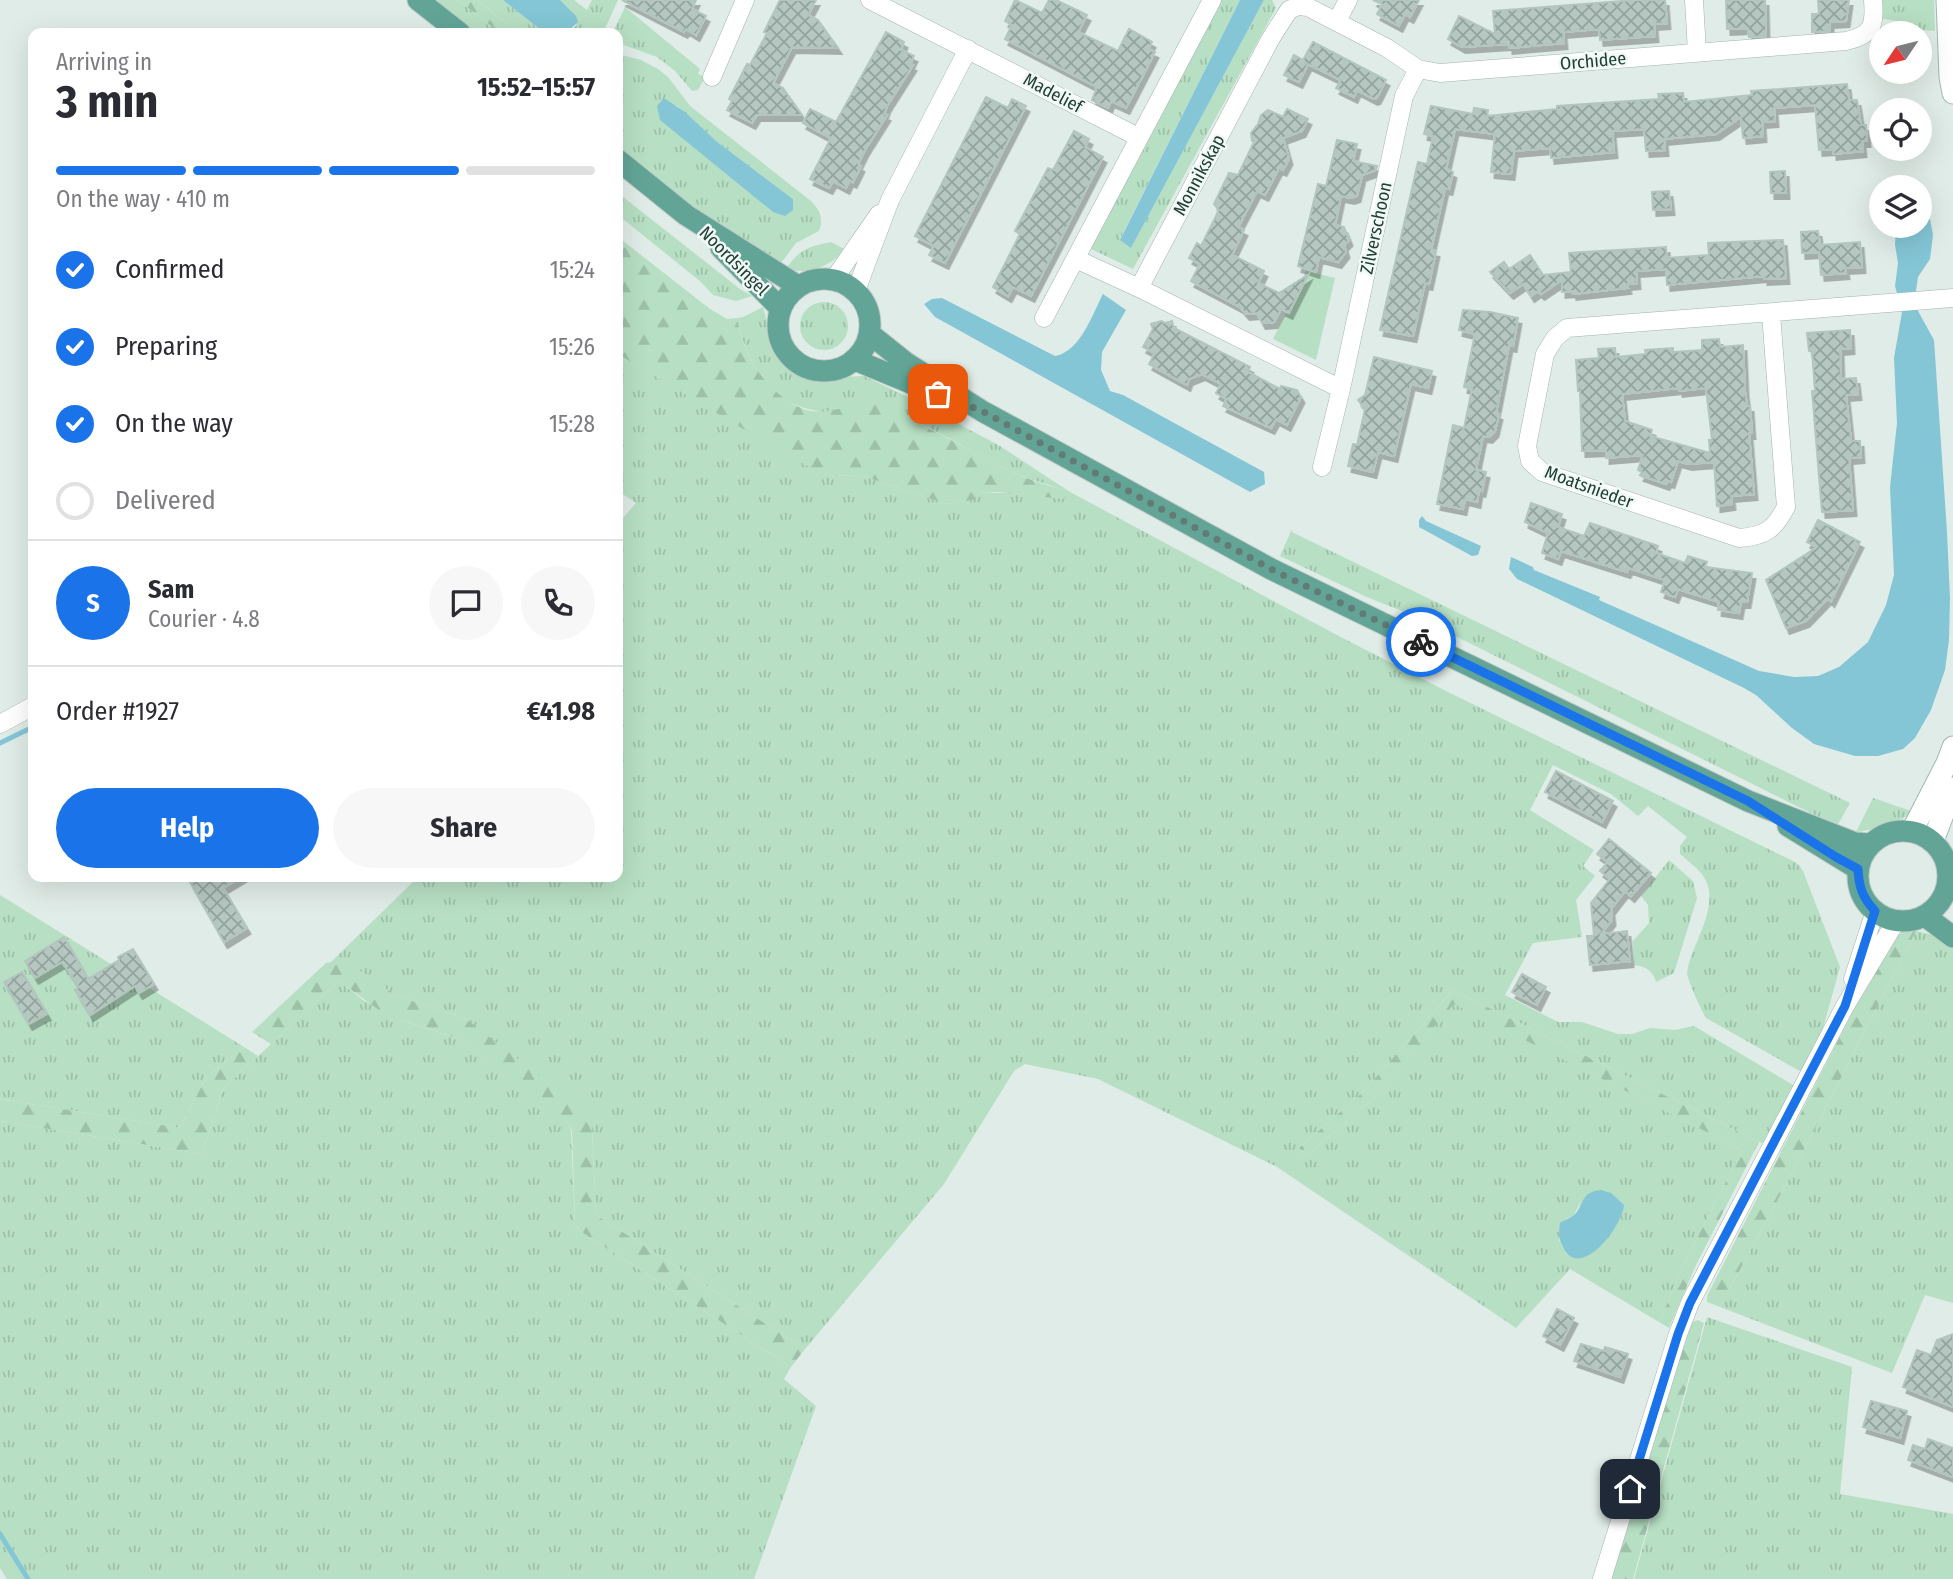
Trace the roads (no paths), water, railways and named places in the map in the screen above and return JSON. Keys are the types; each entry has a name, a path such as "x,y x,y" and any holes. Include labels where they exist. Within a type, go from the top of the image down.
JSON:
{"main road":[{"path":"418,0 454,28"},
{"path":"1947,0 1953,93"},
{"name":"Noordsingel","path":"623,164 687,215 798,286"},
{"name":"Noordsingel","path":"687,215 781,309"},
{"path":"820,279 834,279 856,291 865,302 870,319 870,334 855,360 843,368 825,372 806,368 791,358 782,344 778,327 781,309 787,297 798,286 820,279"},
{"path":"870,334 905,362 982,411 1271,569 1748,801 1855,843 1871,844"},
{"path":"855,360 982,411"},
{"path":"1912,831 1953,747"},
{"path":"1933,841 1953,788"},
{"path":"1748,801 1858,869"},
{"path":"1898,830 1912,831 1933,841 1943,853 1948,867 1949,901 1914,920 1896,921 1875,911 1864,899 1859,888 1858,869 1862,856 1871,844 1886,833 1898,830"},
{"path":"1925,916 1953,937"}],"street":[{"path":"712,76 745,0"},
{"name":"Madelief","path":"870,0 1138,138"},
{"path":"1044,318 1212,0"},
{"path":"1337,21 1348,0"},
{"path":"1694,0 1697,52"},
{"name":"Orchidee","path":"1298,6 1308,7 1337,21 1387,48 1418,69 1462,73 1857,39 1866,34 1874,24 1873,0"},
{"name":"Monnikskap","path":"1139,288 1271,38 1289,10 1298,6"},
{"path":"856,291 890,200 968,49"},
{"name":"Zilverschoon","path":"1322,467 1404,96 1418,69"},
{"path":"834,279 890,200"},
{"path":"1076,259 1341,389"},
{"name":"Moatsnieder","path":"1771,314 1786,507 1776,525 1757,536 1739,538 1542,472 1530,461 1527,446 1545,354 1555,338 1567,328 1946,299"},
{"path":"0,724 28,709"},
{"path":"1845,1006 1875,911"},
{"path":"1602,1579 1690,1303 1845,1006 1896,921"}],"water":[{"path":"503,0 560,0 576,16 578,22 571,28 539,28"},
{"path":"1240,0 1264,0 1131,248 1120,240"},
{"path":"664,98 793,199 793,210 785,216 773,212 660,120 657,106"},
{"path":"1932,230 1933,235 1930,259 1918,277 1916,291 1918,311 1934,340 1947,532 1949,640 1945,670 1931,710 1915,738 1903,749 1878,756 1855,756 1814,744 1744,688 1517,579 1509,569 1511,557 1533,567 1534,570 1600,597 1599,600 1759,671 1794,677 1818,676 1839,667 1868,642 1886,605 1894,575 1890,487 1897,423 1894,358 1902,312 1895,286 1898,263 1895,238 1932,238"},
{"path":"1103,294 1126,310 1102,352 1101,370 1110,391 1123,395 1264,472 1265,484 1250,492 935,317 924,304 932,299 942,298 1055,356 1072,348 1090,322"},
{"path":"1422,516 1426,521 1481,546 1478,555 1472,556 1419,527"},
{"path":"1601,1190 1611,1193 1624,1205 1616,1226 1608,1238 1588,1256 1578,1258 1569,1255 1560,1240 1560,1223 1574,1215 1587,1195"}],"waterway":[{"path":"0,743 28,729"},
{"path":"0,1534 28,1579"}]}
